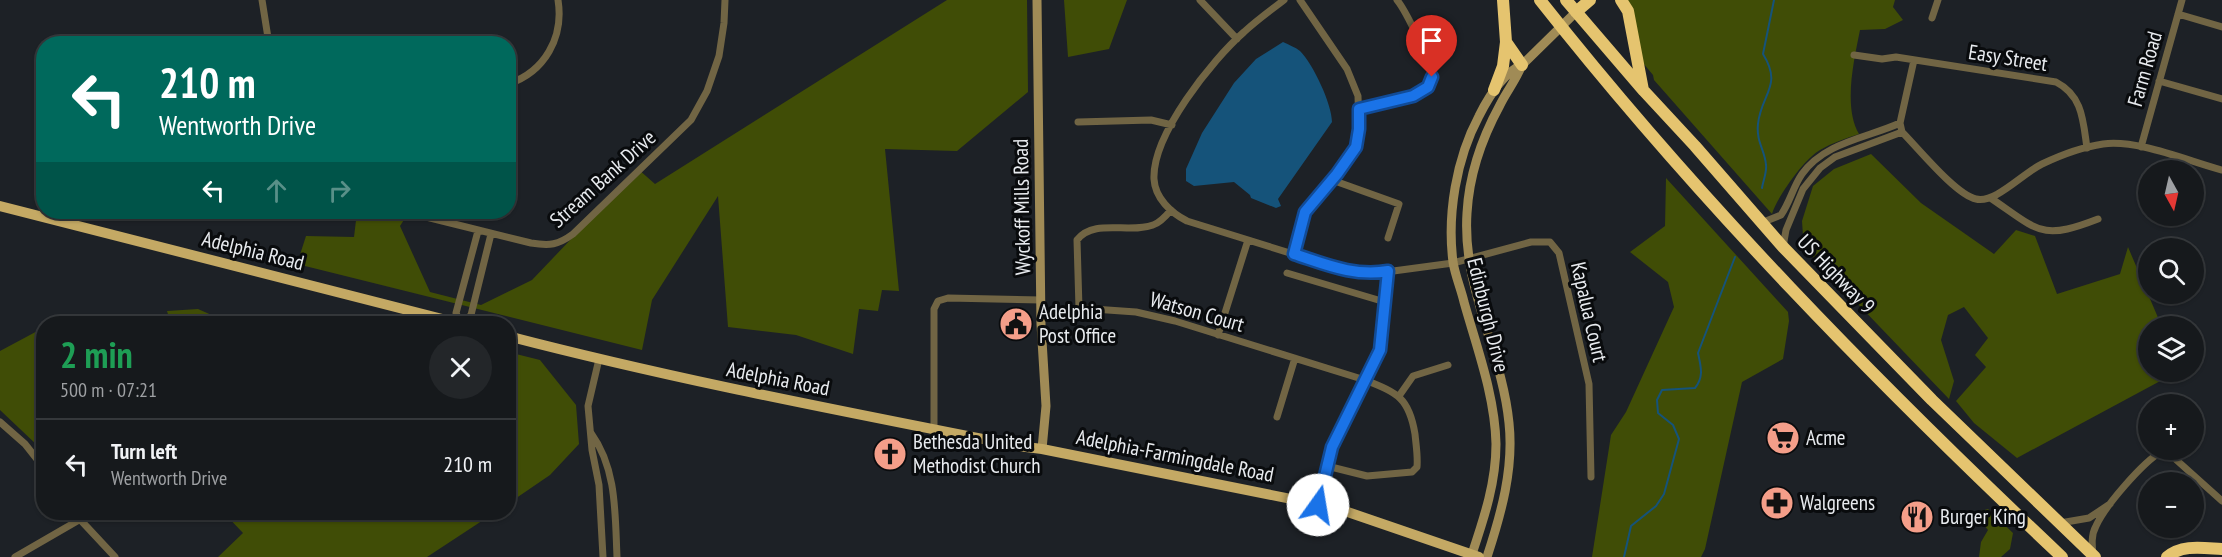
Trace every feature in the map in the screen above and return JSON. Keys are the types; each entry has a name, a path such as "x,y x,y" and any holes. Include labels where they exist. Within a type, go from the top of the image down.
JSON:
{"highway":[{"path":"1494,90 1503,66 1506,42 1503,0"},
{"name":"US Highway 9","path":"1540,0 1694,181 1861,363 2062,557"},
{"name":"US Highway 9","path":"1566,0 1783,247 1932,400 2094,556"},
{"path":"1576,12 1590,0"},
{"path":"1622,0 1628,11 1644,91"},
{"path":"1506,42 1522,65"},
{"path":"2167,557 2175,551 2186,548 2222,549"}],"main road":[{"name":"Wyckoff Mills Road","path":"1036,0 1041,300 1046,406 1042,449"},
{"name":"Edinburgh Drive","path":"1474,556 1492,490 1496,444 1492,404 1453,263 1453,212 1463,155 1476,121 1494,90 1512,69 1522,65 1576,12"},
{"name":"Edinburgh Drive","path":"1487,557 1507,482 1511,443 1506,401 1479,308 1468,260 1467,213 1477,157 1490,124 1517,78 1522,65"},
{"name":"Adelphia Road","path":"0,206 36,215"},
{"name":"Adelphia Road","path":"51,219 430,316"},
{"name":"Adelphia Road","path":"516,338 763,396 1042,449"},
{"name":"Adelphia-Farmingdale Road","path":"1042,449 1336,508 1474,556"}],"street":[{"path":"262,0 268,36"},
{"path":"516,81 531,72 546,57 555,40 560,23 558,0"},
{"name":"Stream Bank Drive","path":"433,219 545,245 561,242 573,234 691,120 707,91 719,57 724,23 724,0"},
{"path":"1200,0 1237,39"},
{"path":"1284,0 1237,39 1213,64 1186,100 1159,147 1154,179 1159,197 1175,215 1187,221 1351,272 1371,274 1468,260"},
{"path":"1294,254 1305,212 1356,147 1359,129 1358,96 1347,69 1300,0"},
{"path":"1359,109 1413,96 1428,87 1432,77 1425,55 1397,0"},
{"path":"1932,18 1938,0"},
{"name":"Farm Road","path":"2141,147 2182,0"},
{"path":"2178,14 2222,27"},
{"name":"Easy Street","path":"1854,55 1882,59 1896,57 2049,81 2064,86 2072,93 2080,106 2087,148"},
{"path":"1914,60 1900,123 1902,132 1961,192 1974,199 1992,198 2040,165 2087,148 2116,143 2141,147 2222,170"},
{"path":"2159,81 2222,99"},
{"path":"1078,122 1151,120 1172,125"},
{"path":"1761,223 1780,217 1787,207 1797,182 1810,164 1826,152 1900,123"},
{"path":"1783,247 1789,223 1809,180 1826,163 1848,152 1902,132"},
{"path":"1845,143 1848,152"},
{"path":"1332,180 1399,204 1388,238"},
{"path":"1992,198 2029,224 2046,231 2060,231 2098,219"},
{"name":"Watson Court","path":"1171,210 1156,225 1097,229 1082,233 1077,240 1079,308 1136,312 1175,321 1365,380 1393,391 1399,396"},
{"path":"457,316 456,313 478,231"},
{"path":"470,316 491,234"},
{"path":"1218,335 1248,240"},
{"name":"Kapalua Court","path":"1468,260 1531,242 1550,242 1559,253 1589,384 1591,477"},
{"path":"1318,505 1332,447 1380,350 1388,271"},
{"path":"1287,273 1385,302"},
{"path":"934,429 934,309 938,301 948,298 1041,300"},
{"path":"1277,417 1295,358"},
{"path":"599,359 588,406 592,450 599,485 603,557"},
{"path":"1327,466 1366,476 1412,472 1417,467 1412,417 1404,400 1399,396 1407,380 1413,376 1448,365"},
{"path":"0,422 25,444 36,458"},
{"path":"591,432 601,446 610,473 614,499 617,557"},
{"path":"2094,556 2095,527 2110,504 2148,462 2162,451 2172,456 2222,501"},
{"path":"2060,524 2089,518 2110,504"},
{"path":"15,557 79,520 112,556"}],"green space":[{"path":"947,0 1027,0 1028,92 957,151 885,149 899,291 882,290 878,311 859,309 853,354 796,335 728,327 718,196 652,300 642,350 516,319 516,316 506,316 297,264 306,236 354,237 356,219 404,219 400,226 430,292 481,305 532,280 638,169 655,184"},
{"path":"1064,0 1127,0 1109,49 1068,57"},
{"path":"1627,0 1895,0 1893,7 1903,20 1885,29 1860,30 1851,83 1852,111 1859,134 1834,143 1814,154 1792,179 1772,214 1654,80 1653,75 1643,63"},
{"path":"1871,154 1921,203 1994,254 2016,230 2035,236 2057,294 2120,274 2128,247 2138,271 2138,304 2152,304 2157,316 2138,316 2138,382 2158,382 2017,458 1974,423 1956,401 1986,367 1975,355 1988,338 1964,307 1948,315 1941,340 1954,381 1949,399 1810,254 1803,236 1802,221 1813,186 1834,169"},
{"path":"1666,178 1788,312 1789,321 1783,359 1742,382 1705,549 1701,557 1592,557 1611,435 1626,412 1674,307 1668,282 1630,252 1665,226"},
{"path":"198,309 214,316 169,316 167,311"},
{"path":"36,332 36,444 0,410 0,351"},
{"path":"516,354 540,360 576,405 579,444 550,475 516,498"},
{"path":"1988,509 2013,533 2010,549 2001,557 1979,557 1981,542 1988,530 1974,513"},
{"path":"231,520 483,520 427,557 218,557 243,533"}],"water":[{"path":"1283,42 1300,51 1310,65 1325,95 1332,122 1278,199 1281,206 1276,208 1251,198 1234,182 1194,186 1186,181 1186,169 1202,133 1234,83 1256,59"}],"waterway":[{"path":"1762,188 1766,165 1758,136 1758,124 1771,82 1769,65 1763,54 1774,0"},
{"path":"1624,557 1631,526 1656,506 1664,494 1679,439 1673,425 1658,413 1657,400 1662,390 1695,388 1698,384 1701,372 1698,353 1735,257"}],"place":[{"name":"Adelphia Post Office","path":"1016,324"},
{"name":"Acme","path":"1783,438"},
{"name":"Bethesda United Methodist Church","path":"890,454"},
{"name":"Walgreens","path":"1777,503"},
{"name":"Burger King","path":"1917,517"}],"route":[{"path":"1318,505 1332,447 1380,350 1388,271 1371,274 1351,272 1294,254 1305,212 1356,147 1359,109 1413,96 1428,87 1432,77"}]}
